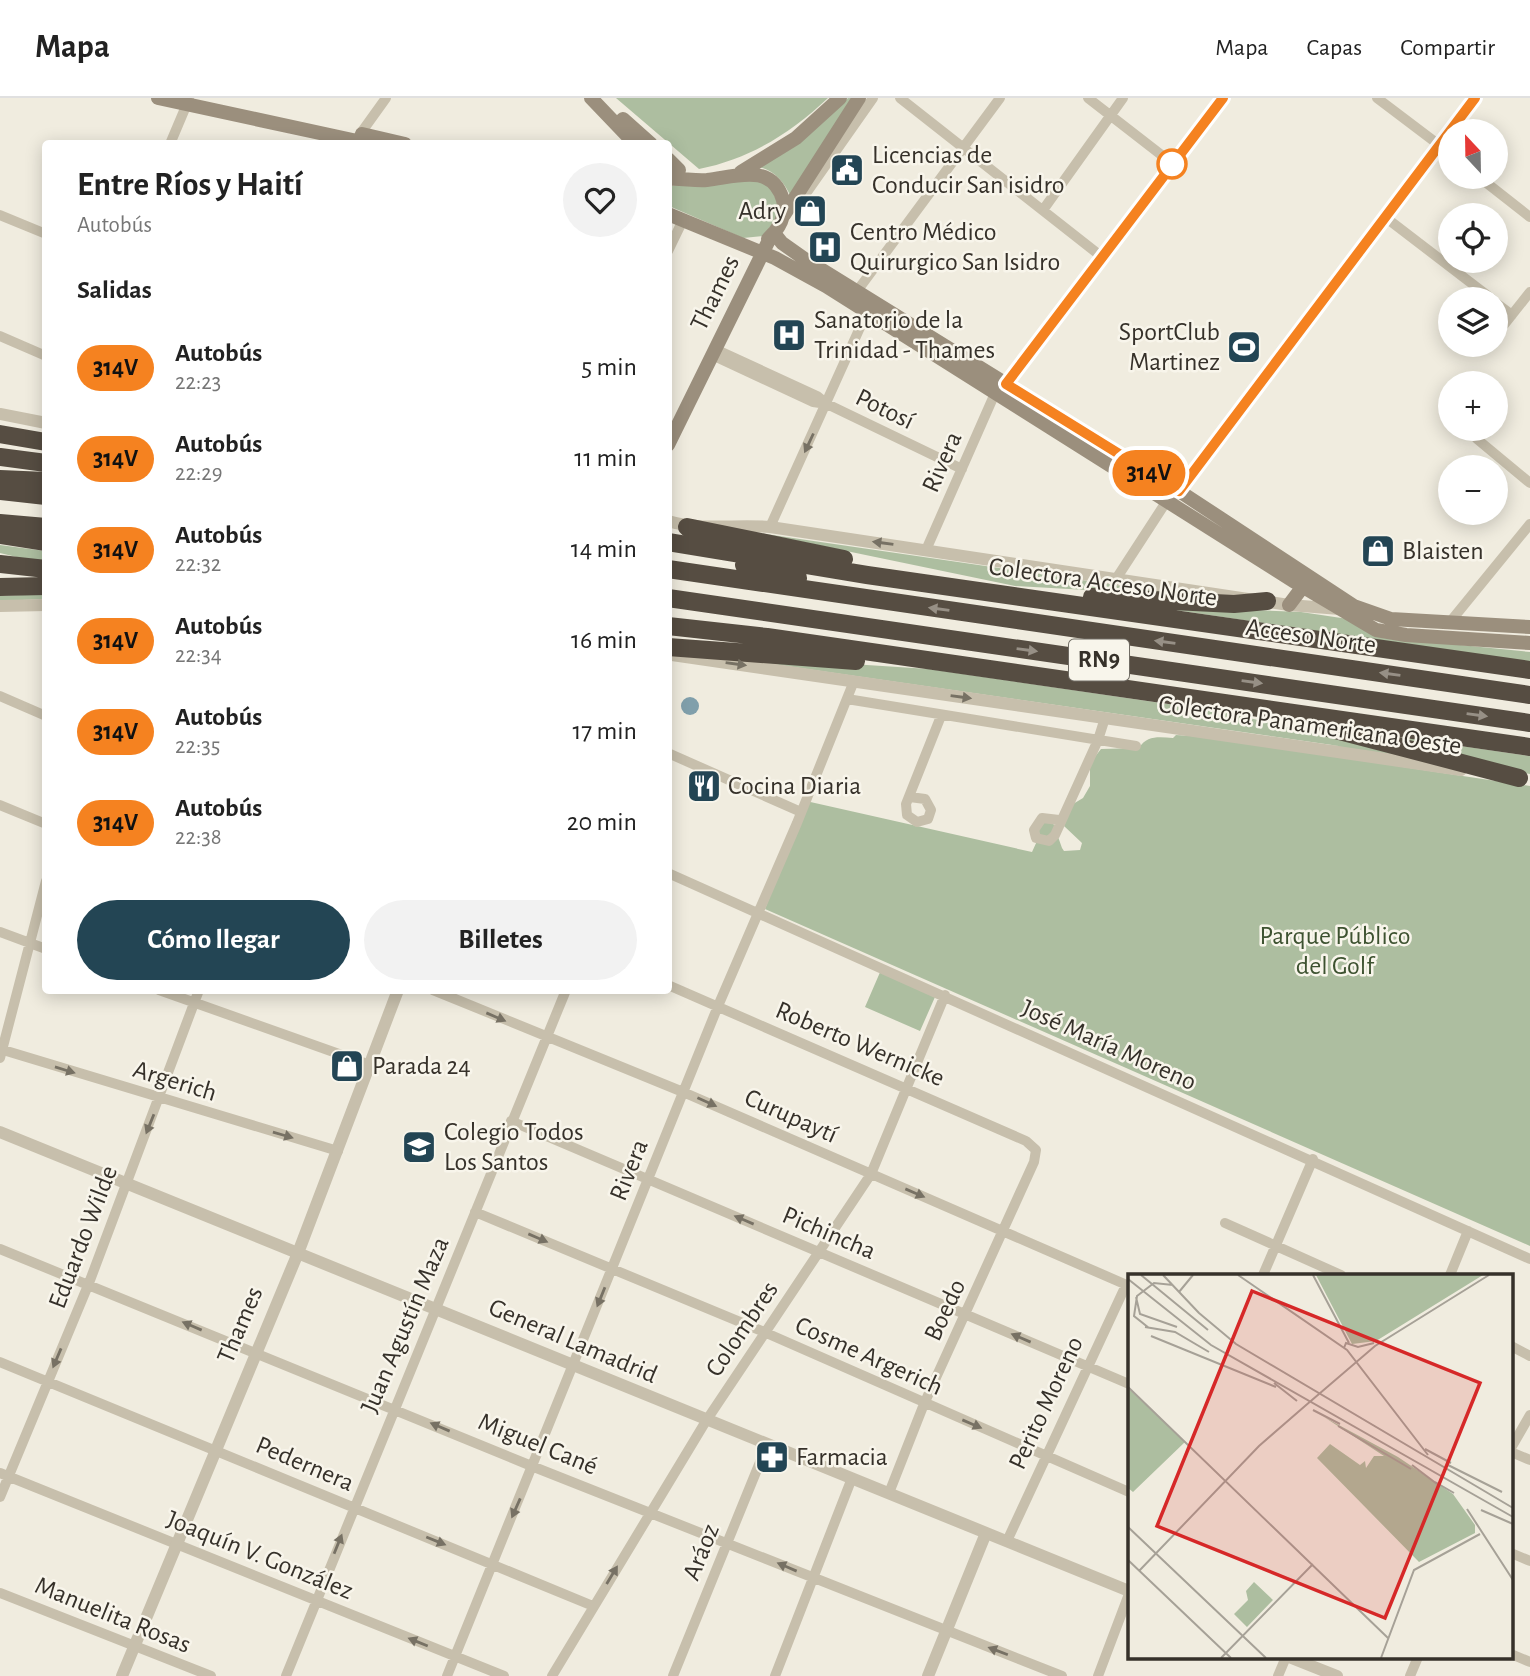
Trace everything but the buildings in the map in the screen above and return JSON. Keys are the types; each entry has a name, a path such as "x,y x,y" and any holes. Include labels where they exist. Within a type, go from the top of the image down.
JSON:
{"highway":[{"path":"0,434 42,441"},
{"path":"0,457 42,462"},
{"path":"0,479 42,481"},
{"path":"0,491 42,496"},
{"path":"0,523 42,527"},
{"path":"687,527 930,576 992,593 1234,604 1266,601"},
{"path":"0,535 42,541"},
{"name":"Colectora Acceso Norte","path":"672,543 992,593 1530,670"},
{"path":"672,552 911,605"},
{"path":"0,564 42,569"},
{"name":"Acceso Norte","path":"672,570 1530,695"},
{"path":"0,587 42,586"},
{"name":"Acceso Norte","path":"672,599 1530,723"},
{"path":"672,617 746,625 894,631"},
{"path":"672,627 1530,747"},
{"path":"672,647 975,667"},
{"path":"1219,703 1524,779"}],"main road":[{"path":"158,98 192,100 361,140"},
{"path":"591,98 609,113 632,140"},
{"path":"740,173 796,138 840,98"},
{"name":"Thames","path":"672,437 761,254 859,98"},
{"path":"609,113 623,120 646,140"},
{"path":"672,173 697,180 753,173 773,183 781,193 776,229 788,248 1384,633 1530,643"},
{"path":"672,216 792,266 1001,388"},
{"path":"740,245 752,245 776,229"},
{"path":"1289,605 1306,582"},
{"path":"1347,608 1391,619 1530,627"}],"street":[{"path":"361,140 386,98"},
{"path":"776,229 794,211 873,98"},
{"path":"900,98 1102,257"},
{"path":"770,527 867,312 857,291 1000,98"},
{"path":"1088,98 1172,164"},
{"path":"1043,210 1123,98"},
{"name":"Rivera","path":"926,550 1001,388 1223,98"},
{"path":"1377,98 1438,144"},
{"path":"1459,119 1475,98"},
{"path":"172,140 192,100"},
{"path":"1116,579 1173,495 1438,146"},
{"path":"1494,189 1530,217"},
{"path":"0,215 42,232"},
{"path":"1385,217 1476,287"},
{"path":"672,243 683,220"},
{"path":"1508,320 1530,292"},
{"path":"1508,312 1512,315"},
{"path":"0,336 42,354"},
{"name":"Potosí","path":"713,352 813,402 827,404 962,469"},
{"path":"0,414 42,421"},
{"path":"1479,441 1530,483"},
{"path":"672,522 687,527 734,524 770,527 1289,605 1347,608"},
{"path":"1450,622 1530,524"},
{"path":"0,606 42,605"},
{"name":"Colectora Panamericana Oeste","path":"672,655 1524,779"},
{"name":"Rivera","path":"447,1676 534,1467 756,912 801,812 854,681"},
{"path":"0,696 42,714"},
{"path":"847,699 1136,746"},
{"path":"909,797 941,716"},
{"path":"1059,820 1098,740 1105,718"},
{"path":"672,756 801,812"},
{"path":"0,805 42,822"},
{"name":"José María Moreno","path":"672,875 1313,1159 1530,1259"},
{"path":"1,1053 42,896"},
{"path":"0,932 42,948"},
{"name":"Roberto Wernicke","path":"672,987 908,1087 1033,1145"},
{"path":"170,994 369,1065"},
{"name":"Eduardo Wilde","path":"0,1497 4,1475 89,1283 197,994"},
{"name":"Thames","path":"122,1676 214,1449 298,1253 396,994"},
{"name":"Curupaytí","path":"443,994 683,1092 1128,1285"},
{"name":"Juan Agustín Maza","path":"286,1676 393,1408 564,994"},
{"name":"Colombres","path":"552,1676 706,1421 871,1174 945,995"},
{"name":"Argerich","path":"1,1053 338,1151"},
{"name":"Pichincha","path":"512,1121 1128,1384"},
{"name":"General Lamadrid","path":"0,1132 1128,1593"},
{"name":"Boedo","path":"889,1493 924,1404 967,1315 1034,1162 1033,1145"},
{"path":"1263,1274 1313,1159"},
{"name":"Cosme Argerich","path":"475,1212 764,1332 1128,1492"},
{"path":"1225,1223 1339,1274"},
{"path":"1450,1274 1468,1231"},
{"name":"Miguel Cané","path":"0,1249 89,1283 534,1467 728,1541 812,1578 1062,1676"},
{"name":"Perito Moreno","path":"1007,1541 1128,1285"},
{"path":"1512,1347 1530,1356"},
{"name":"Pedernera","path":"0,1362 593,1606"},
{"path":"1512,1448 1530,1415"},
{"name":"Aráoz","path":"673,1676 767,1445"},
{"path":"1512,1451 1530,1460"},
{"name":"Joaquín V. González","path":"4,1475 504,1676"},
{"path":"775,1676 852,1478"},
{"path":"928,1676 986,1533"},
{"path":"1512,1553 1530,1561"},
{"name":"Manuelita Rosas","path":"0,1593 211,1676"},
{"path":"1098,1676 1128,1596"},
{"path":"1512,1654 1530,1662"},
{"path":"1278,1676 1287,1658"},
{"path":"1290,1658 1337,1676"},
{"path":"1410,1676 1418,1658"}],"green space":[{"path":"616,98 828,98 769,143 718,165 699,169 672,146 672,140 665,140"},
{"path":"848,98 854,98 791,197 778,178 759,167 799,143"},
{"path":"753,179 771,186 781,213 763,236 743,238 672,207 672,186"},
{"path":"759,533 1192,596 1015,586"},
{"path":"0,545 42,551 42,563 0,553"},
{"path":"42,594 42,599 0,601 0,596"},
{"path":"1141,605 1301,612 1348,619 1380,637 1530,652 1530,662"},
{"name":"Parque Público del Golf","path":"710,655 929,669 1229,713 1415,758 1403,767 1530,786 1530,1246 765,909 806,801 1032,852 1037,841 1032,828 1051,817 1064,851 1080,850 1082,843 1064,826 1073,804 1083,798 1090,786 1090,763 1101,749 1139,748 1150,739 1173,738 1176,735 1339,746"},
{"path":"1358,731 1530,756 1530,774 1498,769"},
{"path":"881,970 935,997 920,1031 865,1007"}],"water":[{"path":"686,697 694,697 699,706 697,713 686,715 681,710 681,702"}],"bus line":[{"name":"314V","path":"1223,98 1006,384 1179,491 1475,98"}],"place":[{"name":"Licencias de Conducir San isidro","path":"847,170"},
{"name":"Adry","path":"810,211"},
{"name":"Centro Médico Quirurgico San Isidro","path":"825,247"},
{"name":"Sanatorio de la Trinidad - Thames","path":"789,335"},
{"name":"SportClub Martinez","path":"1244,347"},
{"name":"Blaisten","path":"1378,551"},
{"name":"Cocina Diaria","path":"704,786"},
{"name":"Parada 24","path":"347,1066"},
{"name":"Colegio Todos Los Santos","path":"419,1147"},
{"name":"Farmacia","path":"772,1457"}]}
